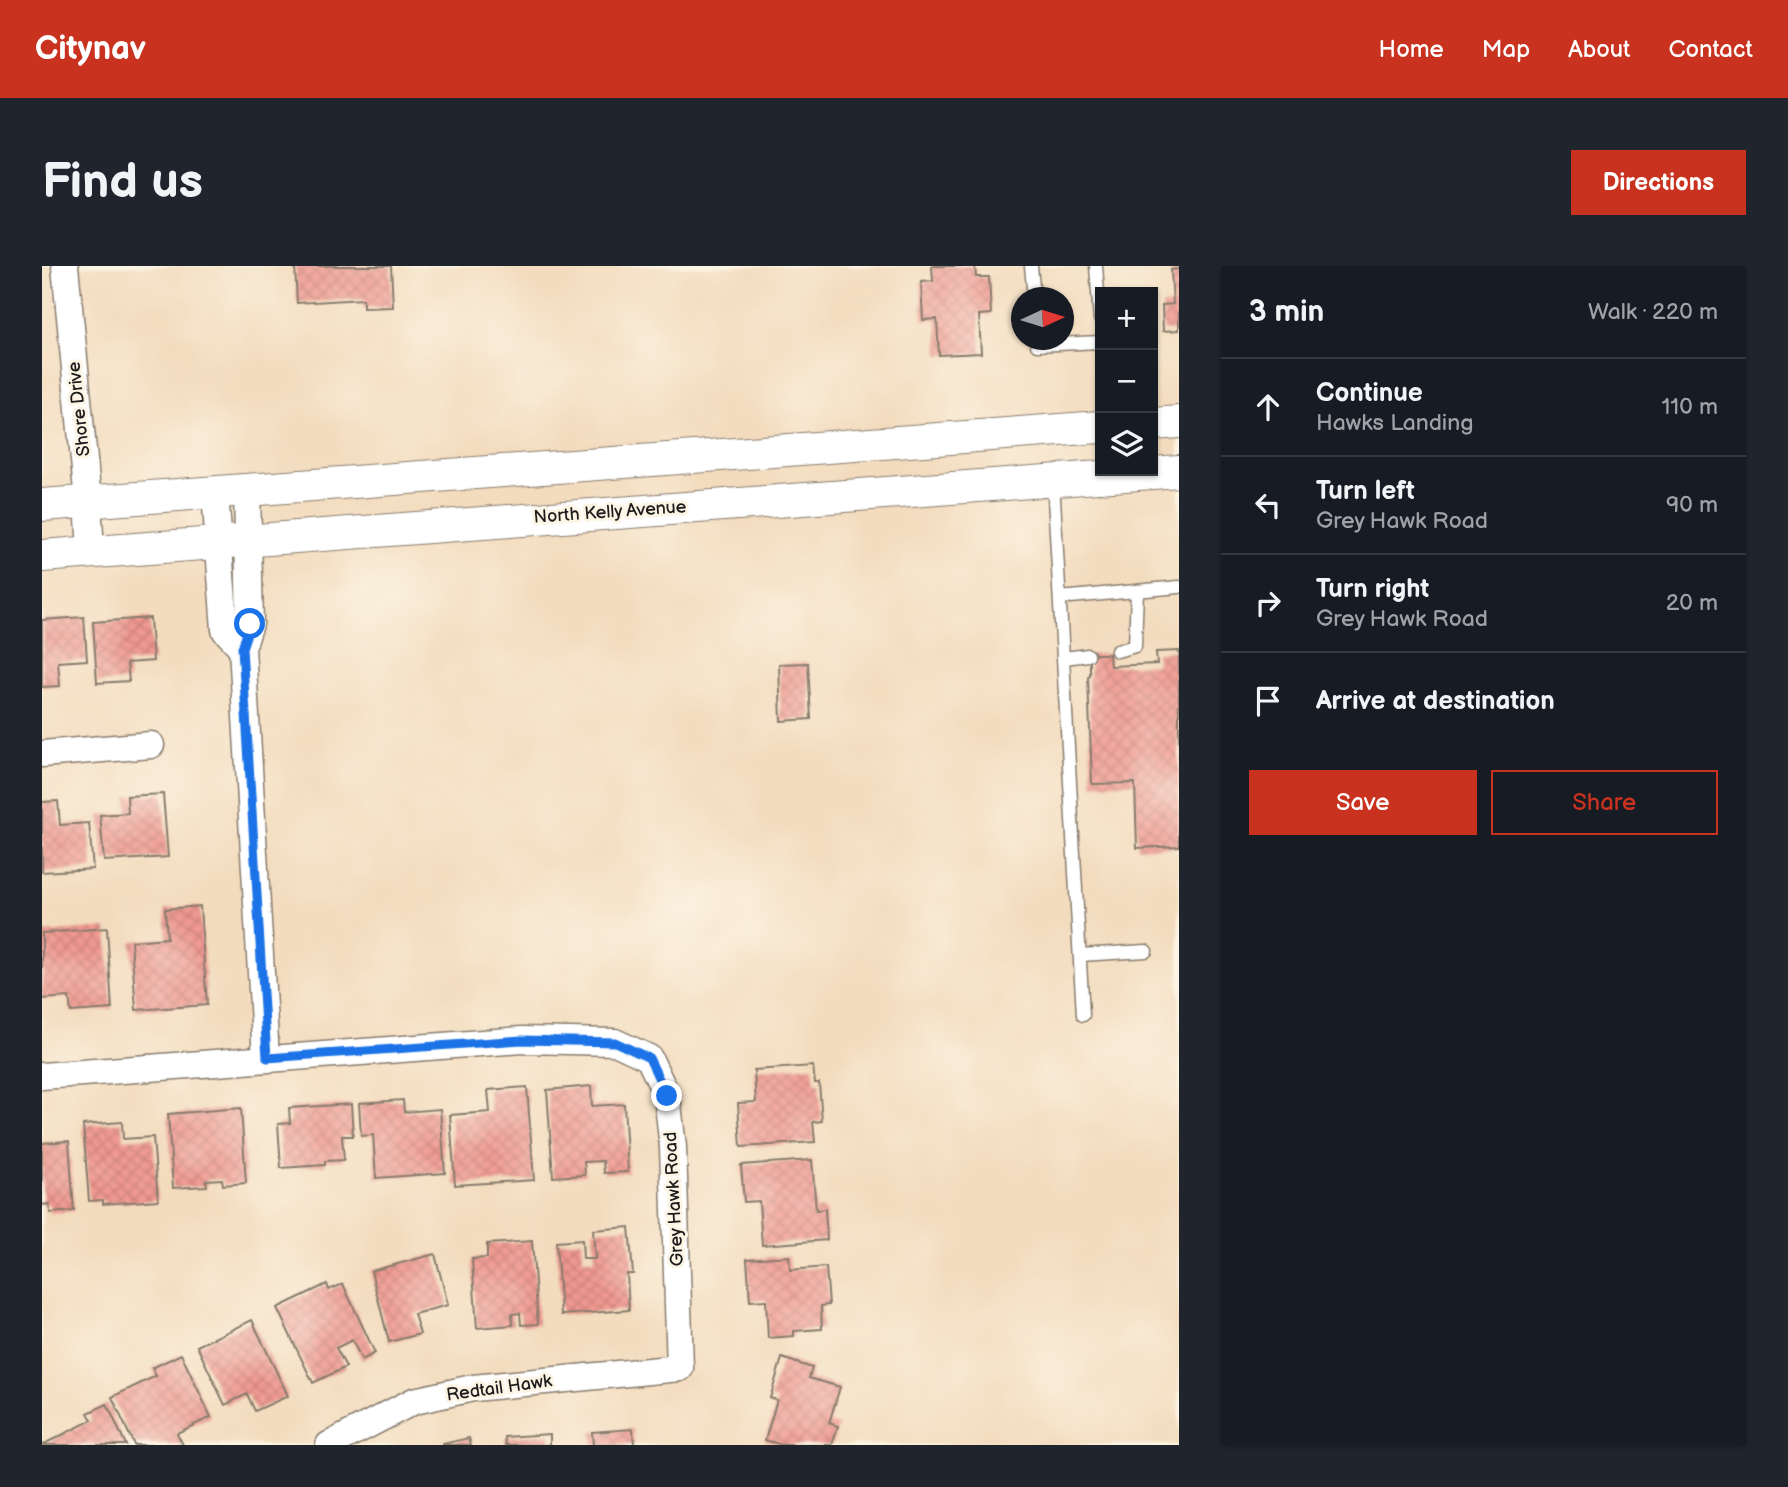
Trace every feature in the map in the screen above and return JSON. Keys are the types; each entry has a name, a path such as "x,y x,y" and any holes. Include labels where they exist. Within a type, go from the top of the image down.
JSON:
{"street":[{"name":"Shore Drive","path":"65,266 91,552"},
{"path":"1158,424 1179,422"},
{"path":"42,505 1095,427"},
{"name":"North Kelly Avenue","path":"42,556 1179,471"},
{"path":"247,489 250,624 242,648 267,1058"},
{"path":"215,492 225,630 242,648"},
{"path":"42,754 151,745"},
{"name":"Grey Hawk Road","path":"42,1076 522,1040 615,1042 649,1058 667,1096 673,1147 680,1368"},
{"name":"Redtail Hawk","path":"329,1445 414,1401 473,1388 680,1368"}],"lane":[{"path":"1031,266 1033,287"},
{"path":"1096,266 1098,287"},
{"path":"1074,343 1095,342"},
{"path":"1053,480 1083,1015"},
{"path":"1060,598 1179,587"},
{"path":"1117,651 1135,646 1137,591"},
{"path":"1064,659 1088,655"},
{"path":"1080,955 1146,951"}],"building":[{"path":"295,266 391,266 393,307 363,308 363,299 297,303"},
{"path":"932,266 975,266 976,277 989,277 991,314 979,315 981,353 939,355 937,319 923,320 921,282 933,281"},
{"path":"1179,269 1179,330 1163,331 1162,305 1173,304 1171,270"},
{"path":"84,617 87,660 58,662 60,686 42,687 42,620"},
{"path":"150,618 153,661 127,663 129,681 97,683 93,622"},
{"path":"1179,651 1179,846 1137,848 1135,783 1092,784 1088,677 1090,654 1109,654 1110,666 1157,664 1156,652"},
{"path":"808,663 811,719 781,721 779,664"},
{"path":"163,794 168,857 104,861 100,815 128,813 127,796"},
{"path":"58,801 60,825 89,823 93,869 42,872 42,802"},
{"path":"200,906 207,1005 136,1010 131,941 167,938 165,909"},
{"path":"107,928 112,1009 71,1012 69,997 42,999 42,933"},
{"path":"813,1066 815,1083 819,1083 822,1121 813,1122 815,1142 741,1147 738,1103 756,1102 754,1070"},
{"path":"591,1086 592,1106 624,1104 628,1172 604,1173 603,1161 584,1162 585,1175 553,1177 547,1090"},
{"path":"527,1087 534,1180 455,1185 450,1115 490,1112 488,1090"},
{"path":"403,1100 404,1112 440,1109 445,1173 376,1178 373,1135 361,1136 359,1103"},
{"path":"351,1104 353,1136 342,1136 344,1160 325,1161 325,1165 281,1168 278,1124 290,1123 289,1108"},
{"path":"241,1108 246,1183 223,1185 222,1179 206,1180 207,1186 173,1188 168,1114"},
{"path":"122,1122 123,1139 153,1137 158,1200 103,1204 103,1200 89,1201 83,1125"},
{"path":"69,1141 74,1211 50,1213 49,1204 42,1205 42,1143"},
{"path":"812,1160 816,1210 825,1209 827,1240 762,1245 759,1201 744,1202 741,1165"},
{"path":"629,1227 633,1274 627,1274 629,1310 561,1315 556,1242 582,1240 583,1259 595,1259 593,1230"},
{"path":"532,1241 538,1324 521,1325 520,1313 512,1314 513,1325 477,1328 472,1259 487,1258 487,1244"},
{"path":"435,1254 448,1305 414,1314 420,1334 389,1342 371,1271"},
{"path":"789,1256 790,1270 826,1267 829,1305 821,1306 822,1329 794,1331 794,1336 768,1338 766,1300 750,1301 747,1259"},
{"path":"327,1284 329,1290 343,1284 375,1353 362,1360 352,1340 336,1348 346,1367 313,1383 277,1308"},
{"path":"252,1320 288,1396 255,1411 247,1394 225,1405 197,1346"},
{"path":"181,1354 211,1417 177,1433 183,1445 134,1445 112,1397 156,1376 152,1368"},
{"path":"782,1358 812,1368 809,1378 840,1387 829,1423 838,1426 832,1445 782,1445 765,1440 777,1400 770,1398"},
{"path":"107,1404 126,1445 42,1445 92,1420 88,1413"},
{"path":"633,1429 634,1445 593,1445 592,1432"},
{"path":"550,1434 550,1445 506,1445 505,1437"},
{"path":"469,1438 471,1445 443,1445 443,1444"}],"route":[{"path":"250,624 242,648 267,1058 522,1040 615,1042 649,1058 667,1096"}]}
